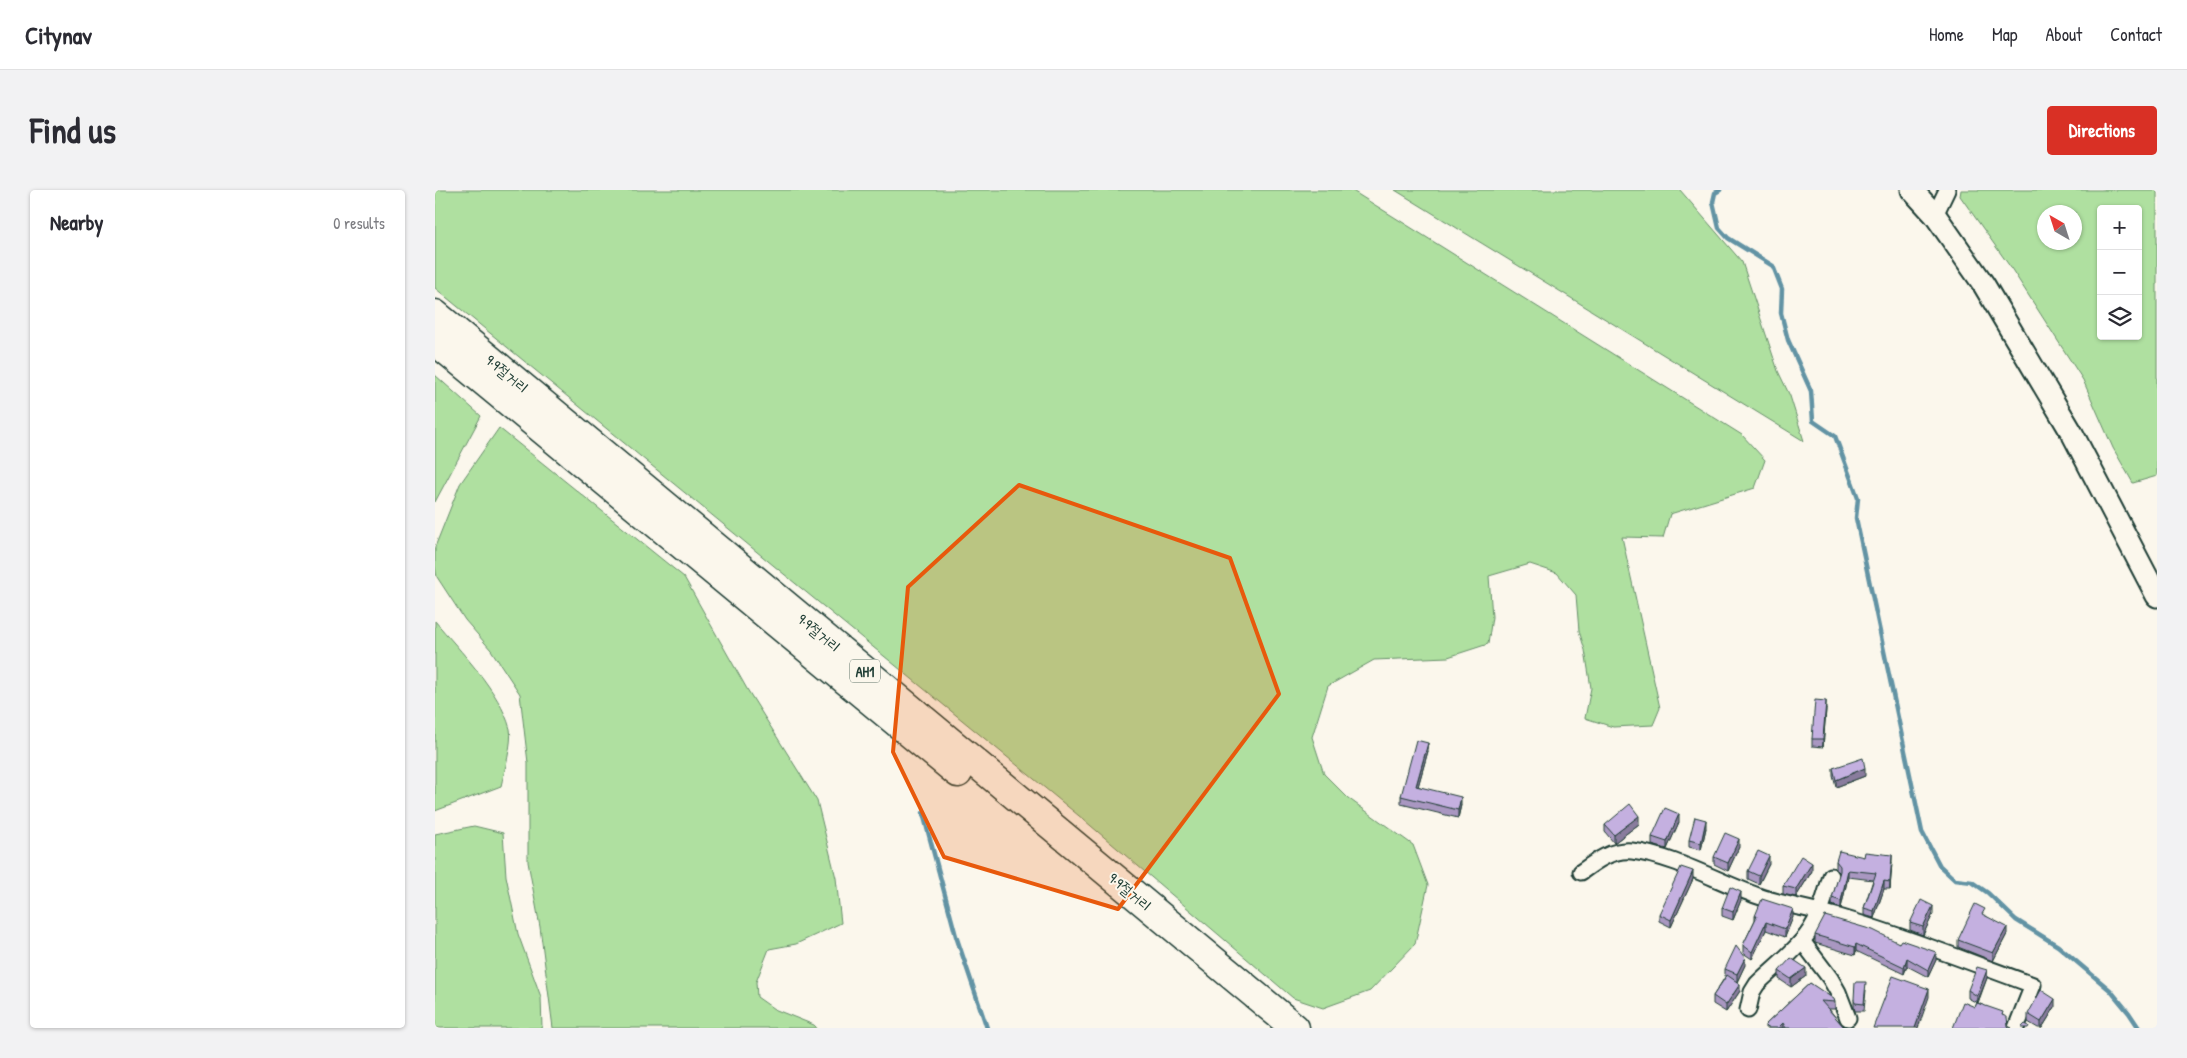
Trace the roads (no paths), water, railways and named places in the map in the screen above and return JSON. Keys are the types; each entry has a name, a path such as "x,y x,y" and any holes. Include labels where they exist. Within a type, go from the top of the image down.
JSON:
{"highway":[{"name":"9·9절거리","path":"435,314 1295,1028"},
{"name":"9·9절거리","path":"435,341 1266,1028"}],"street":[{"path":"1912,190 1935,215 1984,286 2072,433 2157,596"},
{"path":"1935,215 1947,190"},
{"path":"1581,872 1599,859 1616,852 1632,851 1667,860 1760,897 1820,912 1934,949 2033,985 2016,1028"},
{"path":"1748,1010 1752,992 1757,984 1803,940 1820,912 1831,876"},
{"path":"1803,940 1830,978 1838,992 1848,1018"}],"waterway":[{"path":"1720,190 1715,193 1713,202 1719,228 1728,238 1773,266 1782,289 1781,313 1788,340 1811,391 1813,421 1835,436 1858,498 1856,518 1922,832 1940,866 1955,880 1972,882 1988,893 2016,920 2058,946 2110,990 2139,1028"},
{"path":"923,813 956,936 987,1028"}]}
